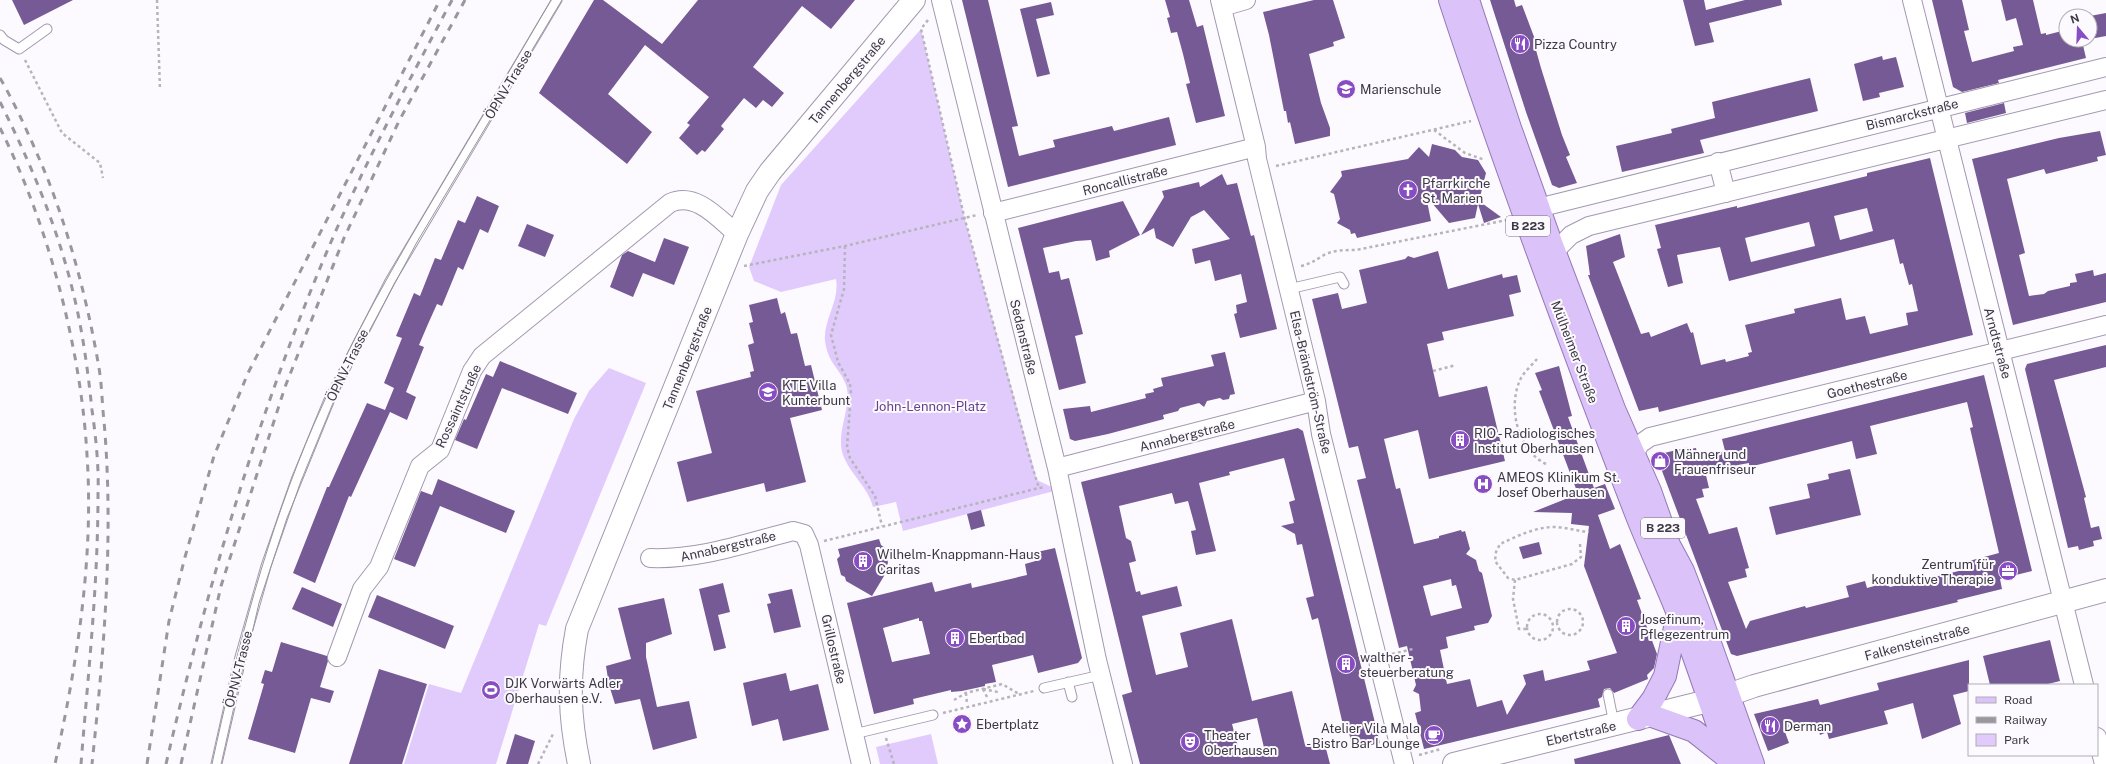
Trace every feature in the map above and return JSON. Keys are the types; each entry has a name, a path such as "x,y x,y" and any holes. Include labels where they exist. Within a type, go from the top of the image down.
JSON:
{"main road":[{"name":"Mülheimer Straße","path":"1450,0 1506,163 1554,252 1596,363 1657,508 1669,545 1683,571 1718,661 1718,698 1731,762"},
{"name":"Mülheimer Straße","path":"1468,0 1494,80 1531,211 1638,518 1678,612 1699,668 1718,698 1753,764"},
{"path":"1678,612 1665,676 1645,718 1694,731 1731,762"}],"street":[{"name":"Tannenbergstraße","path":"579,764 570,701 571,672 577,629 726,265 737,234 757,191 770,172 914,0"},
{"path":"1221,4 1246,0"},
{"name":"Arndtstraße","path":"1912,0 2084,684"},
{"name":"Sedanstraße","path":"942,1 1059,476 1101,675 1123,764"},
{"name":"Elsa-Brändström-Straße","path":"1221,4 1316,401 1321,434 1404,764"},
{"name":"Bismarckstraße","path":"1531,211 1718,162 2106,66"},
{"path":"1554,252 1571,235 1582,228 2106,100"},
{"name":"Roncallistraße","path":"993,213 1256,147"},
{"path":"1718,162 1726,193"},
{"name":"Rossaintstraße","path":"337,657 362,589 379,567 420,466 440,450 472,371 482,356 670,203 680,200 695,202 737,234"},
{"name":"Goethestraße","path":"1634,454 1640,444 1650,437 2106,325"},
{"name":"Annabergstraße","path":"1059,476 1316,401"},
{"name":"Annabergstraße","path":"650,558 670,559 693,557 793,531 806,540"},
{"name":"Grillostraße","path":"806,540 861,764"},
{"name":"Falkensteinstraße","path":"1718,698 1754,686 1972,628 2063,600 2106,590"},
{"name":"Ebertstraße","path":"1454,764 1645,718 1718,698"},
{"path":"2098,741 2104,764"}],"lane":[{"name":"ÖPNV-Trasse","path":"216,764 240,657 266,566 296,480 328,402 390,282 557,0"},
{"path":"0,35 4,40 19,49 47,29"},
{"path":"1289,289 1340,277 1344,284"},
{"path":"1044,688 1101,675"},
{"path":"1068,682 1072,697"},
{"path":"1608,694 1614,725"},
{"path":"854,734 933,715"}],"path":[{"path":"157,0 160,90"},
{"path":"942,1 921,29 964,216 1039,488"},
{"path":"19,49 62,132 100,163 103,178"},
{"path":"1277,167 1490,118"},
{"path":"1434,130 1465,153 1483,159 1506,163"},
{"path":"1304,266 1335,251 1356,250 1423,235 1483,226 1531,211"},
{"path":"726,265 749,267 845,246 964,216 993,213"},
{"path":"845,246 844,288 831,335 838,362 850,384 851,393 847,447 850,458 876,496 882,526"},
{"path":"1537,359 1521,378 1515,399 1515,417 1525,445 1532,455 1546,464"},
{"path":"1433,371 1456,365"},
{"path":"806,540 882,526 1039,488 1059,476"},
{"path":"1580,544 1581,557 1572,564 1515,580 1508,578 1495,561 1496,552 1500,544 1543,528 1557,527 1589,532"},
{"path":"1515,580 1513,599 1519,629 1527,629"},
{"path":"1568,609 1578,611 1583,620 1581,630 1572,635 1563,633 1557,624 1560,614 1568,609"},
{"path":"1538,614 1548,617 1553,625 1551,635 1542,640 1532,638 1527,629 1530,620 1538,614"},
{"path":"1553,625 1557,624"},
{"path":"954,700 966,693 1002,684 1020,694"},
{"path":"933,715 1044,688"},
{"path":"982,689 998,692"},
{"path":"982,689 988,699"},
{"path":"966,693 967,704"},
{"path":"883,727 894,764"}],"green space":[{"name":"John-Lennon-Platz","path":"921,29 964,216 1037,480 1058,490 903,531 896,502 873,507 867,493 846,462 843,455 841,437 848,393 843,379 831,361 825,341 826,326 836,295 836,279 781,292 754,281 749,267 781,185"},
{"path":"609,368 646,383 546,626 539,624 496,764 404,764 429,684 461,693 574,419 589,391"},
{"path":"931,734 938,764 880,764 876,747"}],"building":[{"path":"12,0 73,0 24,25"},
{"path":"594,0 603,0 662,44 698,0 855,0 831,29 802,6 753,67 784,93 772,107 763,100 756,108 744,98 721,126 724,129 705,152 702,150 697,155 679,138 690,125 687,123 709,97 645,45 608,94 652,132 627,164 539,93"},
{"path":"962,0 988,0 1018,126 1012,127 1019,156 1055,147 1053,140 1112,126 1114,131 1169,117 1176,145 1008,187"},
{"path":"1165,0 1189,0 1197,27 1203,25 1225,116 1196,123 1186,84 1190,83 1183,54 1177,32 1171,33 1167,18 1170,17"},
{"name":"Marienschule","path":"1314,0 1333,0 1345,38 1333,42 1334,46 1309,54 1321,103 1330,128 1330,136 1295,144 1290,122 1288,123 1286,111 1284,111 1263,12"},
{"path":"1490,0 1514,0 1516,7 1522,5 1536,42 1534,43 1541,68 1562,135 1570,155 1566,157 1577,183 1559,188 1552,185 1526,112"},
{"path":"1683,0 1704,0 1706,10 1745,0 1781,0 1782,5 1709,23 1714,42 1695,46"},
{"path":"1932,0 1962,0 1969,30 1964,31 1972,62 2014,51 2013,47 2023,45 2016,18 2006,21 2001,0 2033,0 2041,34 2046,33 2046,35 2058,32 2058,48 2084,48 2086,58 1998,80 1999,83 1962,92 1953,87"},
{"path":"1051,2 1054,15 1036,19 1050,74 1037,77 1020,9"},
{"path":"2106,13 2106,36 2098,38 2098,14"},
{"path":"1882,56 1883,60 1896,57 1904,87 1879,93 1880,97 1863,101 1854,64"},
{"path":"1810,78 1818,111 1700,140 1704,153 1622,172 1616,146 1672,133 1671,129 1715,118 1712,102"},
{"path":"2004,103 2006,113 1967,123 1965,113"},
{"path":"2100,131 2106,155 2097,157 2098,161 2046,174 2044,169 2007,179 2025,253 2019,255 2029,296 2044,294 2048,291 2070,286 2070,283 2077,282 2075,274 2093,270 2094,276 2106,273 2106,302 2013,325 1972,159 2059,138"},
{"name":"Pfarrkirche St. Marien","path":"1432,144 1455,150 1462,157 1478,160 1486,173 1479,201 1501,217 1484,223 1478,204 1475,218 1449,223 1426,196 1431,221 1357,238 1355,233 1351,234 1350,230 1337,223 1340,219 1334,194 1330,192 1342,176 1341,171 1408,159 1419,147 1429,157"},
{"path":"1930,158 1973,335 1659,412 1658,407 1639,411 1588,275 1590,275 1586,246 1620,234 1625,257 1613,262 1641,334 1649,332 1651,337 1687,323 1691,333 1693,332 1701,365 1725,359 1726,362 1749,356 1748,353 1752,352 1745,325 1795,313 1794,309 1841,298 1846,320 1865,316 1870,334 1908,325 1906,313 1918,311 1912,284 1909,285 1903,263 1900,264 1894,239 1729,281 1720,247 1677,255 1683,283 1668,287 1657,249 1661,248 1655,225 1737,206 1737,208 1867,176 1867,173","holes":["1867,208 1873,231 1840,240 1834,216","1809,222 1815,246 1751,262 1745,238"]},
{"path":"1222,174 1227,185 1237,183 1251,236 1254,235 1277,329 1240,338 1234,314 1237,313 1236,305 1247,302 1241,274 1215,281 1210,260 1195,264 1192,249 1230,239 1204,210 1191,217 1173,247 1156,238 1154,228 1141,235 1164,197 1162,191 1199,182 1200,187"},
{"path":"477,196 499,206 488,233 480,229 463,270 458,267 442,306 437,304 419,345 424,347 406,392 416,397 407,420 390,412 351,497 349,496 315,583 293,573 327,487 329,487 367,403 385,410 394,388 384,383 402,338 396,336 414,293 420,296 435,258 441,260 458,220 465,223"},
{"path":"1123,201 1140,235 1109,251 1110,257 1096,261 1091,240 1076,241 1043,248 1049,273 1059,271 1061,280 1069,278 1083,334 1075,336 1086,383 1059,390 1018,228"},
{"path":"527,224 554,235 545,257 518,246"},
{"path":"664,238 689,247 674,285 643,273 633,297 610,287 622,255 628,251 655,262"},
{"path":"1438,251 1448,289 1502,274 1503,278 1517,275 1521,292 1509,295 1514,316 1442,332 1444,340 1427,344 1439,397 1487,386 1505,461 1429,479 1418,430 1384,439 1396,489 1400,488 1414,544 1439,538 1439,536 1461,530 1462,532 1465,531 1470,549 1466,554 1476,560 1479,571 1482,573 1492,616 1488,623 1474,626 1475,630 1446,637 1448,648 1440,650 1447,684 1470,679 1477,707 1502,700 1507,715 1526,684 1523,675 1543,670 1545,681 1590,670 1587,661 1617,653 1584,566 1589,526 1571,524 1572,513 1533,512 1578,494 1539,391 1542,390 1535,373 1559,366 1572,416 1568,417 1594,488 1605,484 1615,509 1598,515 1610,549 1620,544 1641,599 1637,600 1657,654 1654,668 1647,675 1648,679 1614,693 1610,688 1604,689 1602,697 1598,699 1600,707 1424,749 1415,713 1421,711 1419,694 1413,691 1416,685 1407,646 1399,648 1357,480 1366,478 1358,446 1349,448 1312,299 1338,293 1342,309 1367,303 1359,270 1405,259 1408,256 1414,258","holes":["1451,579 1452,586 1456,585 1462,608 1431,616 1423,586"]},
{"path":"777,298 781,314 785,312 791,334 797,333 805,366 811,365 822,410 790,418 806,482 766,492 764,483 687,502 677,462 712,453 696,391 751,377 750,372 754,371 748,345 754,343 749,323 753,322 749,305"},
{"path":"2106,345 2106,367 2054,380 2086,497 2084,498 2091,528 2099,526 2102,539 2093,541 2094,546 2079,550 2078,546 2068,548 2025,369 2027,364"},
{"path":"1225,352 1235,394 1230,395 1229,399 1223,400 1220,398 1207,401 1204,407 1199,403 1180,408 1178,411 1163,415 1164,419 1108,434 1075,441 1070,439 1063,409 1090,406 1091,412 1146,398 1145,394 1154,392 1153,389 1163,386 1161,378 1214,366 1211,355"},
{"path":"500,361 577,393 568,414 502,388 477,449 455,440 464,419 466,420 486,374 493,377"},
{"path":"1984,375 2032,571 2000,579 2002,589 1957,600 1958,602 1737,656 1731,654 1656,455 1689,447 1690,449 1696,448 1698,458 1725,451 1722,439","holes":["1967,402 1973,427 1970,428 1999,553 1969,561 1971,568 1930,578 1911,578 1910,582 1890,587 1885,583 1867,588 1865,581 1846,586 1849,597 1806,608 1805,606 1750,621 1746,629 1728,582 1747,577 1745,569 1749,568 1737,527 1709,534 1696,499 1704,497 1702,489 1709,488 1705,471 1749,463 1749,467 1852,441 1856,459 1877,454 1870,426"]},
{"path":"1298,428 1303,431 1380,743 1353,749 1347,725 1343,725 1318,618 1312,620 1306,598 1314,596 1302,544 1297,545 1295,534 1281,526 1294,523 1289,502 1295,500 1284,458 1229,472 1230,475 1199,483 1216,551 1196,555 1191,531 1196,530 1188,501 1175,504 1172,493 1119,506 1126,538 1131,541 1136,561 1129,563 1136,592 1140,591 1141,595 1177,586 1182,606 1142,616 1156,675 1188,667 1180,633 1232,619 1252,701 1292,691 1305,745 1324,741 1330,764 1140,764 1122,695 1132,692 1081,482","holes":["1257,718 1265,752 1241,758 1232,724"]},
{"path":"1850,469 1861,515 1776,535 1769,507 1810,498 1807,484 1829,479 1828,474"},
{"path":"438,479 515,511 506,533 440,506 415,567 394,559 421,491 432,495"},
{"path":"981,510 985,526 971,530 967,514"},
{"name":"Wilhelm-Knappmann-Haus Caritas","path":"879,539 881,545 885,548 888,563 886,567 887,571 872,596 846,581 845,577 841,575 837,559 840,556 838,549"},
{"path":"1539,542 1542,554 1523,559 1519,547"},
{"path":"1055,548 1082,658 1078,663 1038,673 1033,655 992,665 996,682 962,691 951,692 951,690 913,699 914,704 874,714 847,603 932,582 935,592 971,583 972,588 1027,575 1025,564 1039,560 1037,552","holes":["919,618 919,621 922,621 930,654 892,662 883,628"]},
{"path":"723,583 730,612 718,615 726,648 714,651 699,589"},
{"path":"302,587 342,604 333,627 292,609"},
{"path":"792,589 801,627 774,633 767,604 771,603 768,594"},
{"path":"377,595 454,626 445,649 368,617"},
{"path":"664,598 672,634 646,643 646,657 657,707 689,701 697,738 653,750 640,699 615,704 609,685 606,666 631,659 618,608"},
{"path":"2050,640 2060,681 2048,684 1990,684 1983,656"},
{"path":"281,642 327,656 328,661 320,687 334,691 330,703 311,698 295,753 248,739 264,684 261,683 265,670 272,672"},
{"path":"1969,660 1968,691 1953,695 1961,724 1922,739 1913,703 1884,711 1888,724 1829,739 1827,732 1820,735 1818,727 1811,728 1811,726 1785,732 1789,743 1768,751 1754,714 1818,699 1820,705 1879,690 1877,683"},
{"path":"379,669 427,684 402,764 349,764"},
{"path":"786,673 790,691 818,684 829,730 783,741 778,719 752,726 743,683"},
{"path":"515,734 535,741 528,764 506,764"},
{"path":"1669,735 1681,764 1575,764 1574,759"}],"tram line":[{"path":"212,764 232,677 255,591 282,507 314,424 358,333 390,273 551,0"},
{"path":"222,764 259,603 287,518 344,378 417,242 562,0"}],"railway":[{"path":"147,764 169,621 185,557 214,456 248,373 440,0"},
{"path":"166,764 182,697 218,563 259,430 282,364 307,299 361,175 452,0"},
{"path":"181,764 221,586 285,387 344,238 399,121 465,0"},
{"path":"0,78 19,114 56,200 78,271 95,344 100,375 107,464 108,550 104,636 92,764"},
{"path":"0,102 33,173 60,246 77,310 83,338 89,381 98,463 98,529 92,630 81,764"},
{"path":"0,128 17,165 47,245 69,330 78,372 84,414 89,494 86,572 77,649 55,764"}],"place":[{"name":"Pizza Country","path":"1520,44"},
{"name":"Marienschule","path":"1346,89"},
{"name":"Pfarrkirche St. Marien","path":"1408,190"},
{"name":"KTE Villa Kunterbunt","path":"768,392"},
{"name":"RIO - Radiologisches Institut Oberhausen","path":"1460,440"},
{"name":"Männer und Frauenfriseur","path":"1660,461"},
{"name":"AMEOS Klinikum St. Josef Oberhausen","path":"1483,484"},
{"name":"Wilhelm-Knappmann-Haus Caritas","path":"863,561"},
{"name":"Zentrum für konduktive Therapie","path":"2008,571"},
{"name":"Josefinum, Pflegezentrum","path":"1626,626"},
{"name":"Ebertbad","path":"955,638"},
{"name":"walther - steuerberatung","path":"1346,664"},
{"name":"DJK Vorwärts Adler Oberhausen e.V.","path":"491,690"},
{"name":"Ebertplatz","path":"962,724"},
{"name":"Derman","path":"1770,726"},
{"name":"Atelier Vila Mala - Bistro Bar Lounge","path":"1434,735"},
{"name":"Theater Oberhausen","path":"1190,742"}]}
